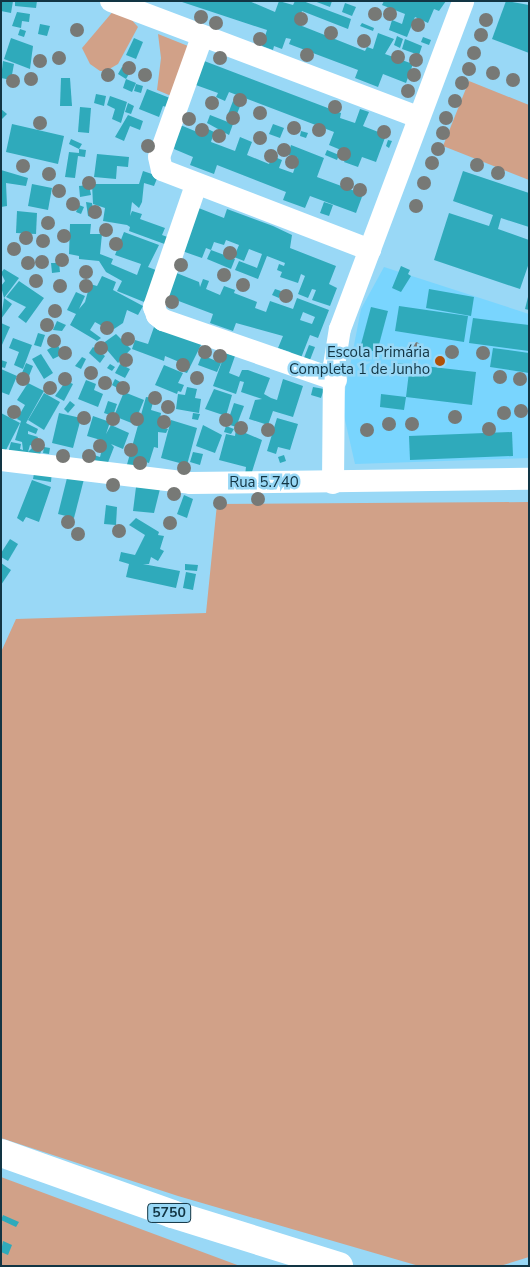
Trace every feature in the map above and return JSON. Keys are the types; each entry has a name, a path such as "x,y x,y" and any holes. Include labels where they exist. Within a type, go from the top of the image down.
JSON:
{"main road":[{"name":"5750","path":"1,1153 172,1214 339,1266"}],"street":[{"path":"111,1 202,37 418,117"},
{"path":"333,483 336,380 334,366 340,329 463,1"},
{"path":"202,37 158,166 162,170 196,185 370,250"},
{"path":"196,185 154,307 157,315 163,320 336,380"},
{"name":"Rua 5.740","path":"1,460 190,482 333,483 529,480"}],"shaded area":[{"path":"115,9 130,18 138,27 118,64 106,71 100,71 90,64 82,48"},
{"path":"158,34 193,48 176,98 157,90 161,58"},
{"path":"469,81 529,105 529,180 443,146"},
{"name":"Escola Primária Completa 1 de Junho","path":"384,267 529,314 529,458 355,464 342,407 361,309"},
{"path":"529,502 529,1257 500,1266 419,1266 178,1196 1,1138 1,652 16,619 206,613 217,504"},
{"path":"1,1177 240,1266 1,1266"}],"building":[{"path":"1,1 13,1 11,13 1,11"},
{"path":"15,1 37,1 36,8 15,6"},
{"path":"179,1 249,1 275,12 279,1 293,5 295,1 303,1 351,19 348,29 302,11 297,24 365,51 367,47 373,49 378,33 394,39 385,54 413,64 406,83 383,74 378,87 355,78 358,70 289,44 291,39 286,38 282,49 274,46 273,50 262,46 267,30"},
{"path":"314,1 332,1 330,7"},
{"path":"384,1 446,1 439,11 434,9 428,23 415,17 407,37 389,30 392,20 402,24 405,14 382,5"},
{"path":"506,1 529,5 529,53 492,39"},
{"path":"345,3 356,7 352,16 342,12"},
{"path":"17,12 30,14 29,22 22,21 21,28 12,26"},
{"path":"362,23 374,28 373,31 360,26"},
{"path":"40,24 50,26 47,36 38,34"},
{"path":"20,29 26,31 24,37 18,35"},
{"path":"397,36 403,39 400,48 394,45"},
{"path":"423,37 431,40 429,45 421,42"},
{"path":"11,38 33,46 30,69 4,59"},
{"path":"134,38 143,42 136,59 126,55"},
{"path":"405,39 422,46 419,55 402,49"},
{"path":"199,59 341,113 340,118 355,123 360,109 369,112 363,126 386,135 376,162 362,157 358,167 344,162 348,153 329,145 334,132 229,92 225,101 216,97 218,93 193,84"},
{"path":"3,61 14,64 11,80 1,78"},
{"path":"122,67 130,72 126,79 118,74"},
{"path":"61,78 70,78 72,106 60,106"},
{"path":"126,79 136,83 132,92 123,88"},
{"path":"136,84 143,86 141,93 134,91"},
{"path":"147,89 175,100 172,109 163,106 159,117 139,109"},
{"path":"96,94 106,96 104,106 94,103"},
{"path":"110,96 127,102 121,123 112,119 115,109 107,105"},
{"path":"233,101 241,104 236,116 228,114"},
{"path":"128,103 134,106 131,114 125,112"},
{"path":"80,107 91,108 89,133 78,132"},
{"path":"1,109 7,114 1,120"},
{"path":"128,115 143,121 140,130 130,126 124,141 115,137"},
{"path":"210,115 233,124 229,135 207,123"},
{"path":"12,124 64,136 58,164 6,152"},
{"path":"178,124 202,134 204,127 214,132 211,142 235,151 240,137 252,142 247,155 269,164 272,156 282,160 279,168 293,173 298,158 288,155 291,145 324,158 317,177 363,194 356,213 310,196 305,208 283,200 286,192 217,165 214,174 190,165 193,157 174,149"},
{"path":"273,124 284,128 280,138 269,134"},
{"path":"301,131 308,133 306,138 300,136"},
{"path":"71,139 82,144 79,149 69,144"},
{"path":"388,140 392,141 389,148 386,146"},
{"path":"79,149 86,150 85,157 78,156 75,178 65,177 69,152 79,153"},
{"path":"327,150 339,155 337,160 325,155"},
{"path":"97,154 129,157 128,167 117,166 116,179 94,177"},
{"path":"1,170 28,178 26,186 6,183 7,206 1,207"},
{"path":"143,171 158,176 154,186 144,183 142,202 139,208 132,202 130,216 132,211 142,214 140,219 165,228 162,235 173,239 170,246 129,231 130,227 127,225 103,221 105,208 93,204 92,184 139,184"},
{"path":"463,171 529,193 529,227 501,218 498,229 529,240 529,263 520,289 434,260 449,213 489,226 493,215 453,201"},
{"path":"32,184 52,188 48,210 28,206"},
{"path":"89,185 91,195 80,197 79,186"},
{"path":"86,202 92,203 94,218 88,216"},
{"path":"324,202 333,205 329,216 320,213"},
{"path":"79,205 84,207 81,214 76,212"},
{"path":"196,207 224,218 227,209 273,226 292,235 290,248 336,266 329,284 337,288 330,306 312,300 316,290 312,289 308,298 298,294 305,276 301,274 298,283 280,277 282,272 277,270 279,264 284,266 285,263 267,256 258,279 235,270 239,261 257,268 262,254 249,249 244,261 234,257 239,245 226,240 224,245 214,242 211,250 206,248 202,258 182,251"},
{"path":"17,211 37,213 36,234 16,233"},
{"path":"70,224 91,224 90,234 102,234 100,254 113,259 111,264 137,275 141,264 115,255 124,232 159,245 148,267 161,272 144,302 117,291 122,281 106,272 99,261 79,259 79,256 69,254"},
{"path":"211,250 235,259 231,269 207,259"},
{"path":"51,263 59,263 60,272 52,273"},
{"path":"401,266 410,270 408,274 411,276 401,292 392,288"},
{"path":"4,269 19,278 4,298 1,286 5,281 1,273"},
{"path":"174,272 199,282 200,287 203,279 209,281 206,289 220,295 224,286 235,290 234,293 257,302 255,308 266,312 270,301 293,309 297,298 329,310 318,338 310,335 299,363 290,352 278,348 283,336 236,323 233,331 210,323 213,314 168,297","holes":["303,312 315,317 312,324 300,320"]},
{"path":"102,276 116,282 113,290 143,306 138,315 127,310 123,323 111,331 95,322 90,330 101,338 97,341 70,325 76,314 67,310 76,292 85,296 79,309 85,302 90,284 97,286"},
{"path":"19,281 44,298 26,323 18,317 26,307 6,297"},
{"path":"275,289 281,291 279,298 272,295"},
{"path":"429,289 474,297 471,316 426,308"},
{"path":"529,297 529,310 525,309"},
{"path":"4,298 12,304 1,319"},
{"path":"399,306 468,316 464,342 395,331"},
{"path":"371,307 388,311 377,352 360,348"},
{"path":"473,318 529,325 529,351 469,343"},
{"path":"57,321 66,325 62,331 53,330"},
{"path":"1,323 10,327 1,347"},
{"path":"154,327 202,343 187,373 181,371 184,364 165,356 164,361 132,349 135,340 148,344"},
{"path":"38,333 45,335 41,347 34,345"},
{"path":"116,334 131,349 118,363 102,344"},
{"path":"13,338 32,345 23,369 14,365 19,352 9,348"},
{"path":"57,344 63,354 53,359 47,350"},
{"path":"309,345 315,347 308,365 302,363"},
{"path":"93,347 105,356 100,363 89,353"},
{"path":"493,348 529,353 529,373 490,367"},
{"path":"225,353 235,356 229,373 239,377 242,370 248,370 270,378 264,394 271,398 277,400 283,379 303,386 293,417 273,411 268,425 249,419 255,400 262,399 241,392 244,382 240,381 236,394 213,386"},
{"path":"41,354 53,373 44,379 32,359"},
{"path":"202,355 221,363 217,372 198,365"},
{"path":"82,357 86,359 81,369 75,366"},
{"path":"1,360 7,362 5,368 1,367"},
{"path":"26,363 33,366 29,376 22,373"},
{"path":"398,363 476,372 472,405 406,397 409,372 398,370"},
{"path":"110,364 115,367 112,371 107,368"},
{"path":"120,364 130,369 125,378 115,373"},
{"path":"164,365 183,373 178,383 184,385 181,392 178,391 177,394 155,385"},
{"path":"1,369 17,376 9,395 1,392"},
{"path":"115,379 122,383 119,389 112,385"},
{"path":"86,380 96,384 94,390 103,394 98,407 78,399"},
{"path":"66,381 73,384 64,401 55,396"},
{"path":"28,383 44,391 26,423 38,429 36,434 28,431 28,434 38,437 34,446 30,445 28,452 32,448 41,451 39,459 7,457 11,442 21,444 20,449 23,450 22,442 15,440 21,421 17,419 25,405 17,400"},
{"path":"187,387 197,389 195,398 201,399 199,413 176,409 178,394 185,395"},
{"path":"313,387 324,389 321,398 311,395"},
{"path":"214,389 232,395 226,416 205,409"},
{"path":"124,392 144,400 134,424 114,416"},
{"path":"44,393 60,402 44,430 28,420"},
{"path":"381,394 406,397 404,410 380,407"},
{"path":"146,397 154,398 151,410 161,413 159,426 168,429 166,433 158,432 158,448 154,447 149,463 139,460 136,470 126,468"},
{"path":"70,401 75,405 68,413 64,409"},
{"path":"108,401 117,404 113,416 104,413"},
{"path":"234,403 244,406 236,427 227,424"},
{"path":"1,413 20,423 5,452 1,450"},
{"path":"59,413 81,418 73,448 52,443"},
{"path":"193,413 200,414 198,420 192,419"},
{"path":"93,416 110,422 106,434 111,425 129,433 123,449 111,444 114,447 107,465 89,461 91,454 100,457 104,441 87,436"},
{"path":"277,418 298,424 290,450 278,447 276,454 267,451"},
{"path":"171,420 197,428 187,465 161,458"},
{"path":"203,425 222,435 215,453 196,446"},
{"path":"226,426 234,429 231,434 224,432"},
{"path":"236,429 262,440 251,475 245,475 246,467 219,460 226,434 235,436"},
{"path":"512,432 513,456 410,460 409,436"},
{"path":"44,447 50,448 49,454 43,453"},
{"path":"193,452 203,454 200,465 190,462"},
{"path":"284,455 286,461 280,463 278,457"},
{"path":"35,468 52,471 51,482 33,479"},
{"path":"68,474 84,479 74,518 58,514"},
{"path":"32,480 51,487 39,522 26,517 23,522 17,518"},
{"path":"136,487 160,489 154,513 133,511"},
{"path":"184,495 193,499 187,518 177,514"},
{"path":"106,505 117,507 116,525 104,524"},
{"path":"136,518 159,532 158,535 164,536 160,549 164,551 158,561 151,557 149,564 143,564 180,571 176,588 126,577 129,564 119,561 121,552 135,555 145,535 129,525"},
{"path":"10,539 18,544 8,561 1,557 1,553"},
{"path":"1,563 11,570 1,585"},
{"path":"185,564 198,565 197,571 185,570"},
{"path":"186,572 196,574 193,590 183,588"},
{"path":"3,1215 19,1222 16,1227 1,1220"},
{"path":"3,1241 12,1245 8,1255 1,1252"}],"place":[{"name":"Escola Primária Completa 1 de Junho","path":"440,361"}]}
